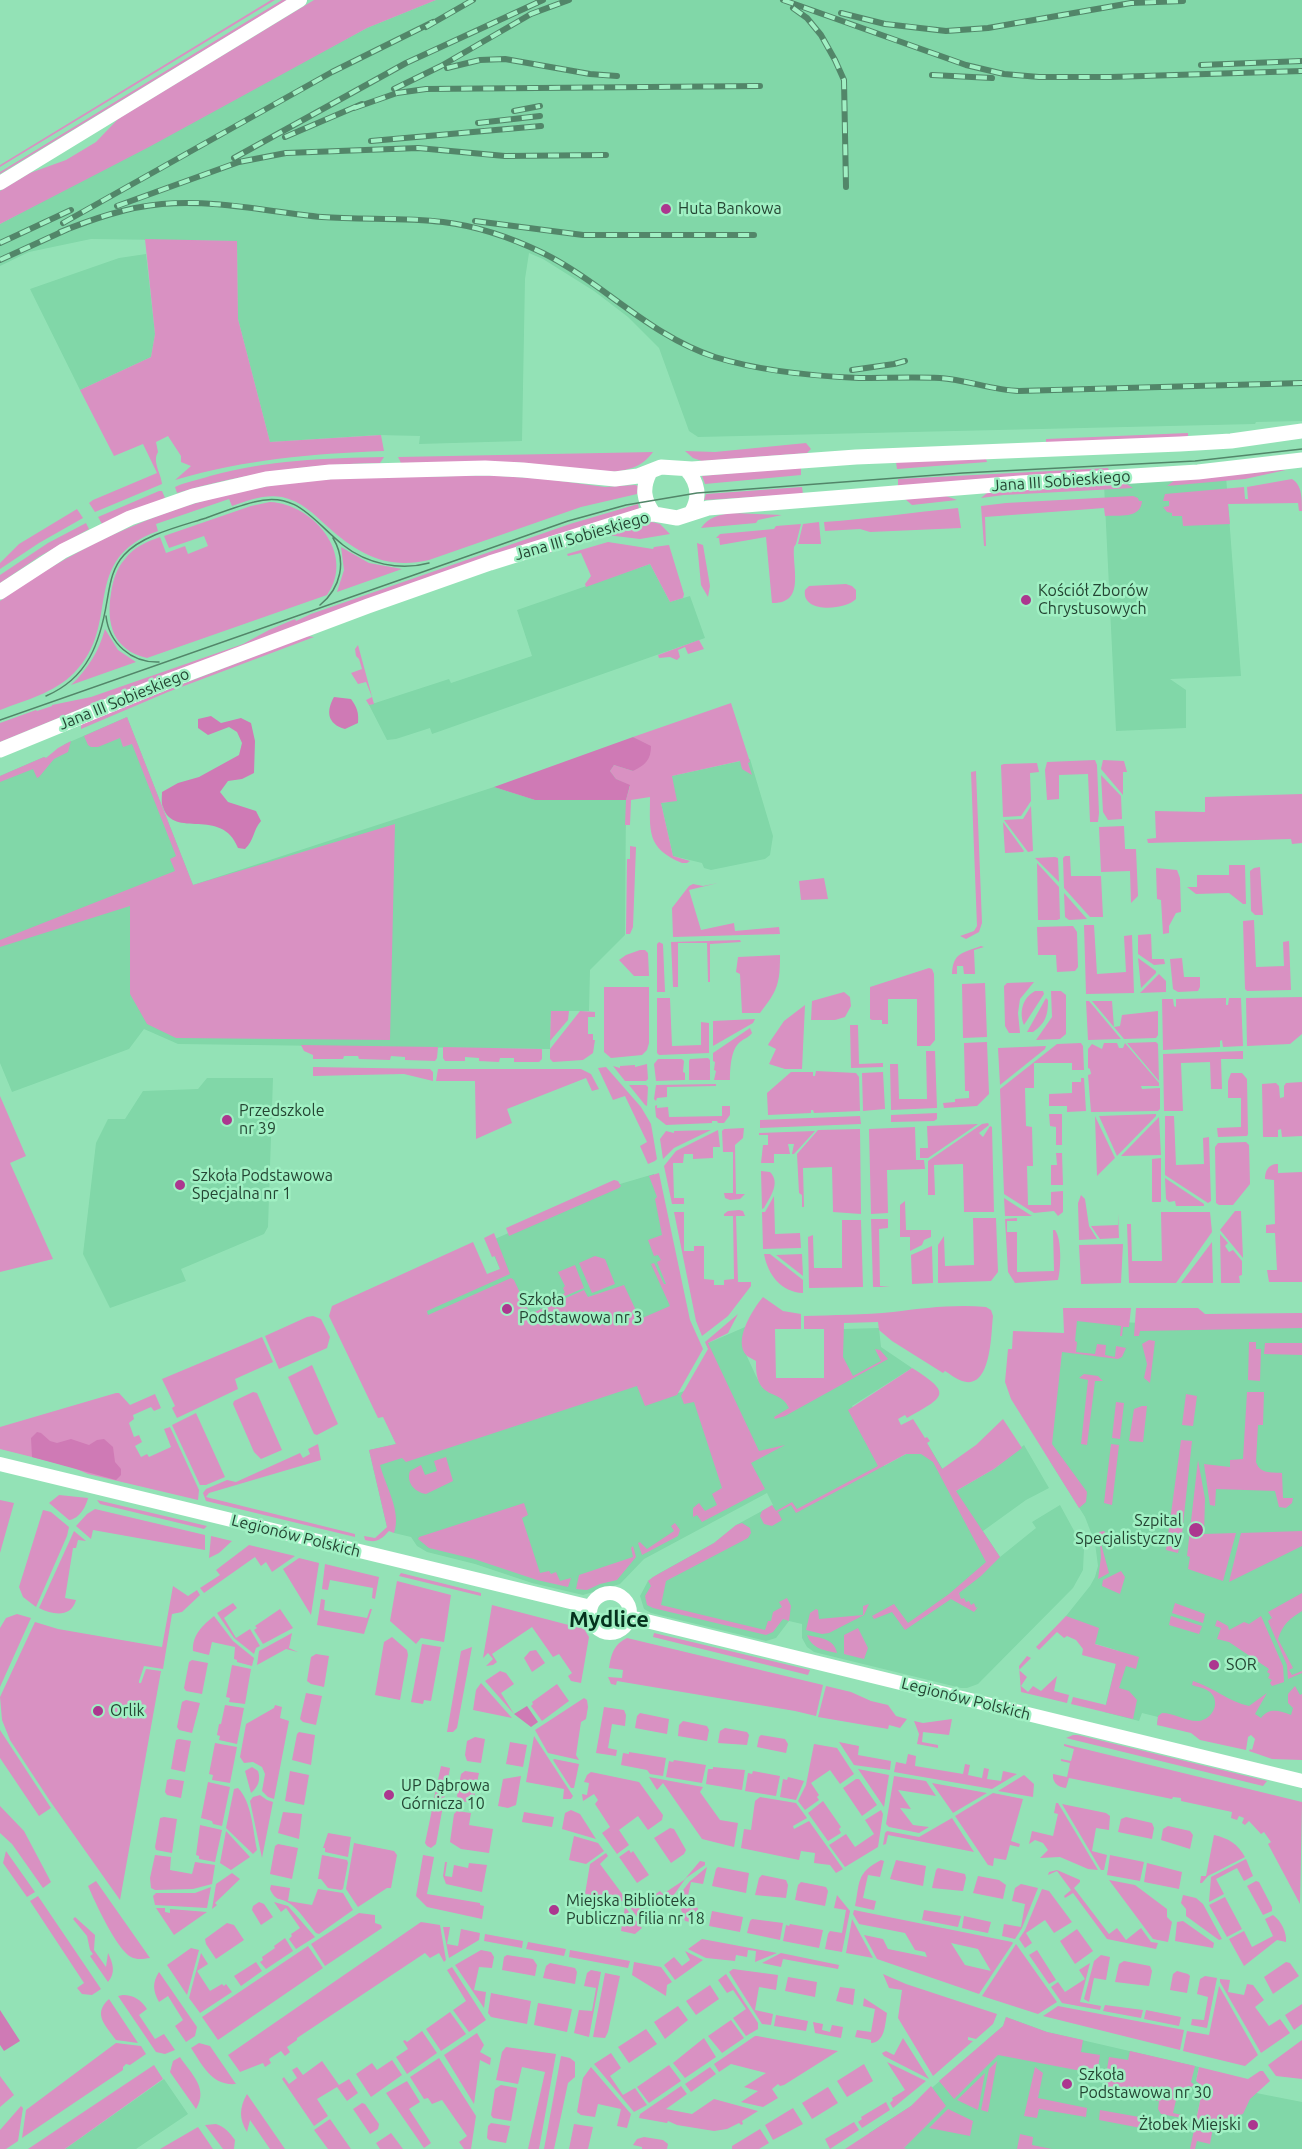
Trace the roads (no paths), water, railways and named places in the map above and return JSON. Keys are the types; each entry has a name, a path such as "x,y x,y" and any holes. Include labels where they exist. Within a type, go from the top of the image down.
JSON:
{"main road":[{"name":"Jana III Sobieskiego","path":"0,592 63,551 113,526 193,496 248,482 307,474 352,471 505,469 607,479 632,478 664,466 686,469 834,458 1207,443 1302,431"},
{"name":"Jana III Sobieskiego","path":"0,750 153,687 368,606 490,563 639,516 654,514 677,518 708,508 1028,482 1198,472 1302,460"},
{"path":"686,469 697,486 697,501 691,513"},
{"path":"650,472 645,483 644,494 647,505 654,514"}],"street":[{"path":"0,183 300,0"},
{"name":"Legionów Polskich","path":"0,1464 591,1607"},
{"path":"604,1594 617,1594 629,1606 630,1617 623,1628 611,1633 604,1632 594,1623 591,1617 591,1607 598,1597 604,1594"},
{"name":"Legionów Polskich","path":"630,1617 1302,1780"}],"tram line":[{"path":"0,720 568,521 626,505 697,493 963,473 1195,461 1302,449"},
{"path":"46,696 72,679 90,658 100,631 112,576 120,560 141,542 174,528 254,502 269,499 282,500 304,510 343,545 362,557 395,566 429,563"},
{"path":"320,605 333,591 340,574 340,556 333,538"},
{"path":"106,616 112,635 123,650 139,659 159,662"}],"railway":[{"path":"426,27 473,0"},
{"path":"234,158 406,63 543,0"},
{"path":"394,89 441,66 531,14 569,0"},
{"path":"783,0 966,65 1004,74 1039,77 1111,77 1302,71"},
{"path":"841,13 885,24 946,31 988,28 1131,3 1183,1"},
{"path":"793,8 807,18 821,35 844,80 846,187"},
{"path":"63,223 332,72 433,22"},
{"path":"447,68 480,60 505,59 590,74 617,76"},
{"path":"1201,65 1302,61"},
{"path":"932,75 992,78"},
{"path":"354,108 397,93 426,89 760,86"},
{"path":"285,137 362,104"},
{"path":"514,111 540,106"},
{"path":"478,123 540,116"},
{"path":"371,141 541,126"},
{"path":"117,206 239,162 286,153 418,148 505,156 606,155"},
{"path":"60,232 123,211 182,203 202,203 322,217 443,222 494,233 543,253 565,265 669,336 715,357 750,366 841,377 940,378 1019,391 1302,383"},
{"path":"0,243 71,210"},
{"path":"475,221 583,235 754,235"},
{"path":"0,260 68,229"},
{"path":"852,370 905,361"}],"place":[{"name":"Huta Bankowa","path":"666,209"},
{"name":"Kościół Zborów Chrystusowych","path":"1026,600"},
{"name":"Przedszkole nr 39","path":"227,1120"},
{"name":"Szkoła Podstawowa Specjalna nr 1","path":"180,1185"},
{"name":"Szkoła Podstawowa nr 3","path":"507,1309"},
{"name":"Szpital Specjalistyczny","path":"1196,1530"},
{"name":"SOR","path":"1214,1665"},
{"name":"Orlik","path":"98,1711"},
{"name":"UP Dąbrowa Górnicza 10","path":"389,1795"},
{"name":"Miejska Biblioteka Publiczna filia nr 18","path":"554,1910"},
{"name":"Szkoła Podstawowa nr 30","path":"1067,2084"},
{"name":"Żłobek Miejski","path":"1253,2125"}],"district":[{"name":"Mydlice","path":"609,1620"}]}
